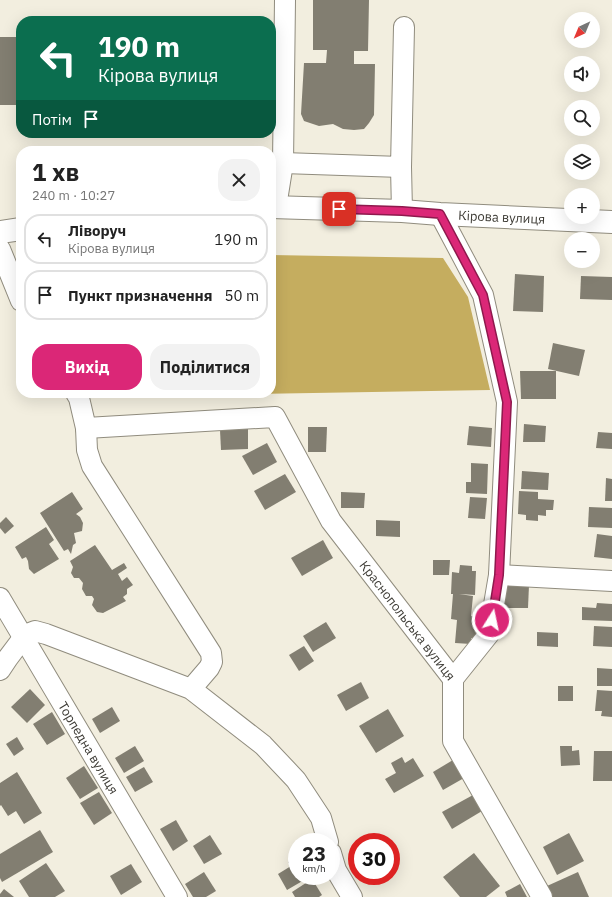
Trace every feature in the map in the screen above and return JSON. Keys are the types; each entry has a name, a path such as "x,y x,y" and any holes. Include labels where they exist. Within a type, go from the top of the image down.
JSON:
{"main road":[{"name":"Кірова вулиця","path":"276,207 402,211 612,222"},
{"path":"0,232 16,230"}],"street":[{"path":"276,194 283,163 285,0"},
{"path":"402,211 401,167 404,27"},
{"path":"283,163 401,167"},
{"path":"440,214 483,295 507,402 499,575 489,634 453,679"},
{"path":"0,249 16,289"},
{"path":"79,398 86,428 87,450 92,466 211,653 212,662 209,668 191,689"},
{"name":"Краснопольська вулиця","path":"86,428 275,418 331,521 453,679 453,740 542,897"},
{"path":"499,575 612,581"},
{"name":"Торпедна вулиця","path":"0,598 177,897"},
{"path":"0,670 23,637 35,631 191,689 263,745 296,780 321,818 325,833"},
{"path":"340,877 352,897"}],"shaded area":[{"path":"276,255 443,258 468,297 490,390 276,394"}],"building":[{"path":"313,0 369,0 368,51 354,51 354,64 375,64 374,115 364,129 343,129 333,124 319,126 304,121 301,114 304,63 326,63 327,50 313,50"},
{"path":"0,37 16,37 16,105 0,105"},
{"path":"515,274 544,276 543,312 513,311"},
{"path":"581,276 612,277 612,300 580,299"},
{"path":"553,343 585,350 579,376 548,369"},
{"path":"520,371 556,371 556,399 521,399"},
{"path":"524,424 546,426 545,442 523,442"},
{"path":"469,426 492,428 491,447 467,445"},
{"path":"308,427 327,427 326,452 308,452"},
{"path":"248,429 248,449 221,450 220,430"},
{"path":"598,432 612,433 612,449 596,448"},
{"path":"267,443 277,462 253,475 242,456"},
{"path":"471,463 488,464 487,494 466,493 466,482 471,482"},
{"path":"522,471 549,473 548,490 521,489"},
{"path":"285,474 296,492 265,510 254,491"},
{"path":"606,478 612,479 612,501 605,501"},
{"path":"519,491 538,492 538,499 554,500 553,510 546,510 546,516 538,515 538,521 526,520 526,515 518,514"},
{"path":"72,492 83,509 76,514 80,517 83,523 82,531 74,533 76,543 73,545 71,554 68,549 64,551 40,513"},
{"path":"341,492 365,493 364,508 341,508"},
{"path":"470,497 487,498 485,519 468,518"},
{"path":"589,507 612,508 612,528 588,527"},
{"path":"6,517 14,526 5,534 0,528 0,523"},
{"path":"376,520 400,521 400,537 376,536"},
{"path":"46,527 54,540 49,544 59,559 34,574 29,569 26,557 22,559 15,547"},
{"path":"597,534 612,536 612,559 594,557"},
{"path":"323,540 333,558 302,576 291,558"},
{"path":"95,545 112,570 124,563 127,568 118,574 122,581 127,577 133,585 127,589 127,594 123,597 126,601 103,613 97,612 92,605 94,599 92,596 86,596 82,589 83,583 79,578 74,578 71,573 73,567 70,561"},
{"path":"433,560 450,560 449,575 433,575"},
{"path":"460,565 472,566 472,571 476,571 475,595 459,594 473,596 471,616 479,617 477,638 471,638 471,644 455,643 457,620 451,619 453,594 451,594 452,572 459,573"},
{"path":"505,584 529,585 528,608 504,608"},
{"path":"597,603 612,604 612,621 582,620 582,607 596,608"},
{"path":"326,622 336,638 313,652 303,636"},
{"path":"594,626 612,627 612,647 593,646"},
{"path":"537,632 558,633 558,647 537,646"},
{"path":"304,646 314,661 299,671 289,655"},
{"path":"597,668 612,669 612,686 597,686"},
{"path":"361,682 369,698 346,711 337,695"},
{"path":"558,686 573,686 573,701 558,701"},
{"path":"30,689 45,705 27,723 11,707"},
{"path":"597,690 612,691 612,717 601,716 602,711 595,711"},
{"path":"112,707 120,721 100,733 92,719"},
{"path":"388,709 404,736 376,753 359,726"},
{"path":"52,712 65,734 47,745 33,724"},
{"path":"17,737 24,749 14,756 6,744"},
{"path":"135,746 144,761 124,773 115,758"},
{"path":"560,746 572,746 572,751 579,750 580,765 561,766"},
{"path":"594,751 612,751 612,781 593,781"},
{"path":"402,757 405,763 413,758 424,776 394,793 385,779 396,773 391,763"},
{"path":"453,760 464,778 443,790 433,772"},
{"path":"84,766 98,788 80,799 66,778"},
{"path":"144,767 153,782 135,792 126,777"},
{"path":"17,772 42,813 24,824 16,811 8,816 1,805 0,806 0,783"},
{"path":"99,792 112,813 94,825 80,803"},
{"path":"473,795 482,811 452,829 442,812"},
{"path":"176,820 188,841 173,851 160,829"},
{"path":"40,830 53,852 2,882 0,878 0,854"},
{"path":"569,833 584,861 557,875 543,847"},
{"path":"210,835 222,854 204,864 193,846"},
{"path":"474,853 500,886 486,897 460,897 443,877"},
{"path":"46,863 65,891 55,897 29,897 19,881"},
{"path":"131,864 142,882 121,895 110,876"},
{"path":"288,868 288,885 296,885 287,890 278,874"},
{"path":"204,872 216,891 206,897 193,897 185,884"},
{"path":"578,872 589,897 552,897 547,886"},
{"path":"520,884 527,897 507,897 505,892"},
{"path":"303,885 316,885 322,895 319,897 295,897 292,892"},
{"path":"4,889 14,897 0,897 0,894"}],"route":[{"path":"339,209 440,214 483,295 507,402 499,575 492,620"}]}
